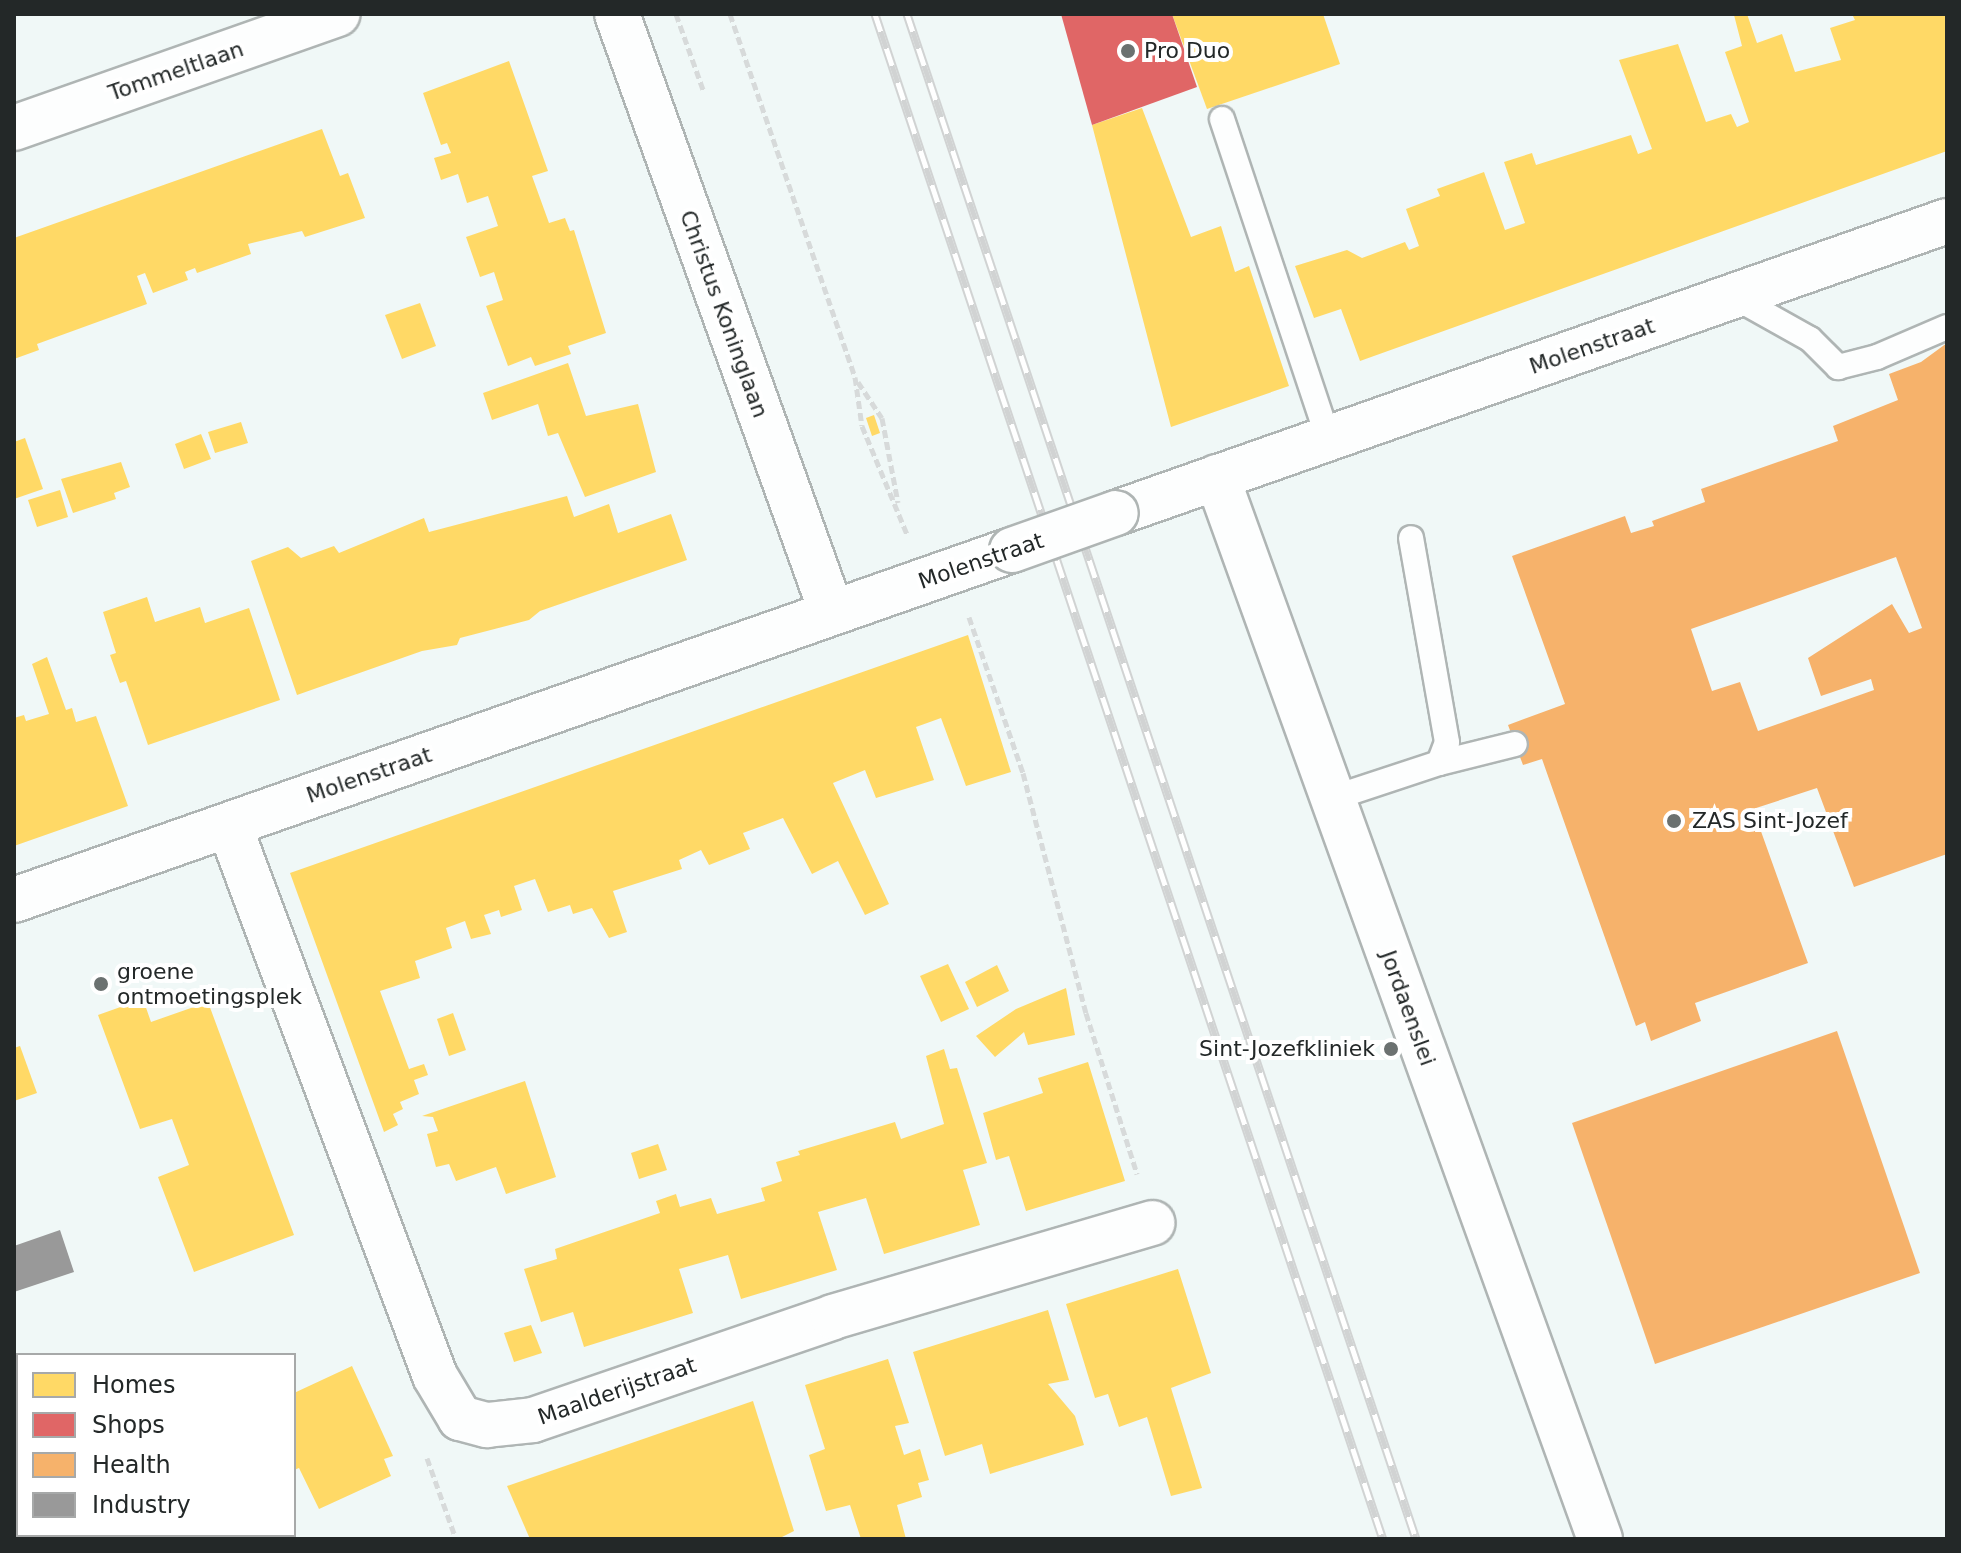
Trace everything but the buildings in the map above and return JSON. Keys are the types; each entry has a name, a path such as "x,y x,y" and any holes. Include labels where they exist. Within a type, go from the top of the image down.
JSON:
{"street":[{"name":"Tommeltlaan","path":"14,128 338,14"},
{"name":"Christus Koninglaan","path":"617,14 832,613"},
{"name":"Molenstraat","path":"14,900 1947,221"},
{"name":"Jordaenslei","path":"1217,477 1600,1539"},
{"path":"229,825 435,1376 460,1418"},
{"name":"Maalderijstraat","path":"460,1418 487,1425 533,1420 833,1317 1152,1223"}],"lane":[{"path":"1222,119 1328,438"},
{"path":"1733,296 1810,339 1838,367 1877,357 1947,327"},
{"path":"1411,538 1447,742 1439,763"},
{"path":"1333,798 1439,763 1515,744"}],"path":[{"path":"730,14 855,377 862,426 900,513 882,418 855,377"},
{"path":"954,570 1023,773 1086,1013 1152,1223"},
{"path":"456,1539 424,1449 460,1418"}],"railway":[{"path":"875,14 1383,1539"},
{"path":"907,14 1416,1539"}],"place":[{"name":"Pro Duo","path":"1128,51"},
{"name":"ZAS Sint-Jozef","path":"1674,821"},
{"name":"groene ontmoetingsplek","path":"101,984"},
{"name":"Sint-Jozefkliniek","path":"1391,1049"}]}
